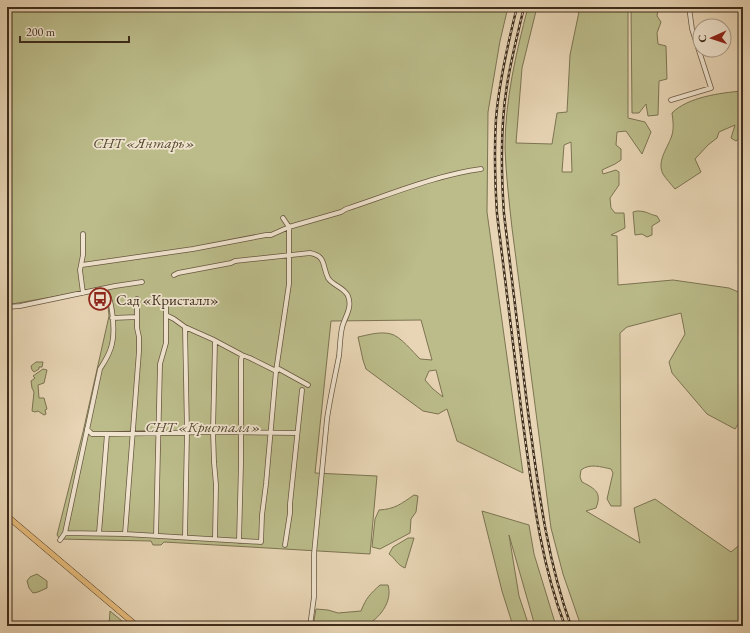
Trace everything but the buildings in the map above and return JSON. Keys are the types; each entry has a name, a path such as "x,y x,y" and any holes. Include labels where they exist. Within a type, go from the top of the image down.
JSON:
{"main road":[{"path":"7,516 137,626"}],"street":[{"path":"667,7 690,7 692,29 711,88 671,100"},
{"path":"740,7 743,16"},
{"path":"82,265 271,235 289,227 341,212 346,209 442,178 465,171 481,169"},
{"path":"65,533 125,534 261,542 262,515 276,371 289,284 289,227 283,218"},
{"path":"83,234 83,255 80,270 83,293"},
{"path":"174,275 235,261 304,252 317,254 321,257 326,273 331,282 346,293 348,297 350,305 342,327 340,348 327,419 314,554 314,597 310,626"},
{"path":"7,306 20,306 142,282"},
{"path":"60,540 65,533 100,369 109,355 113,342 112,318 108,295 104,289"},
{"path":"125,534 139,351 137,299"},
{"path":"156,536 160,364 166,343 166,304"},
{"path":"166,315 174,318 185,327 192,329 276,371 279,369 308,385"},
{"path":"112,318 137,317"},
{"path":"185,327 187,432 186,537"},
{"path":"215,341 213,432 216,485 215,539"},
{"path":"239,541 241,432 240,360 242,355"},
{"path":"285,545 290,514 302,390"},
{"path":"87,429 92,434 271,431 297,433"},
{"path":"98,534 107,434"}],"green space":[{"path":"10,7 508,7 500,41 488,112 487,212 523,473 457,441 447,409 438,414 423,411 366,369 358,337 374,334 387,333 395,335 420,359 432,360 421,320 331,321 315,473 377,476 370,554 164,542 161,545 153,545 151,541 60,539 57,535 83,432 109,316 107,296 109,287 12,304 8,299 9,123 7,127 7,19 10,18","holes":["436,370 443,397 425,380 429,371"]},
{"path":"528,7 537,7 522,68 516,143 552,144 557,113 567,112 570,55 580,7 628,7 628,118 645,122 651,132 642,154 626,131 617,132 616,145 621,149 621,160 602,170 603,174 616,170 619,172 619,185 610,198 611,208 615,213 624,213 625,228 611,235 617,236 618,285 673,280 729,288 743,294 743,417 735,429 707,414 672,373 669,362 685,334 681,313 627,327 620,333 621,506 611,506 607,499 613,473 611,469 596,466 588,467 581,470 580,477 582,482 594,489 598,495 598,503 596,508 586,511 640,543 634,508 655,499 731,552 743,542 743,626 581,626 563,574 551,528 508,188 505,130 515,59","holes":["571,142 572,172 562,172 564,145"]},
{"path":"631,7 662,7 658,9 657,16 661,22 657,33 658,44 666,46 667,79 659,81 658,115 648,116 646,104 639,113 632,113"},
{"path":"742,91 743,122 740,123 738,130 743,135 736,141 731,138 735,125 719,132 717,138 695,159 701,172 675,189 667,180 661,169 662,159 673,132 672,113 687,103 695,100 724,93"},
{"path":"637,211 657,216 660,221 652,226 652,235 647,237 642,234 635,235 633,212"},
{"path":"36,362 43,362 42,367 39,367 39,369 34,372 31,366"},
{"path":"43,369 47,370 44,383 38,385 39,398 44,398 47,409 45,410 46,414 44,415 38,411 32,411 34,392 31,381 35,378 33,376"},
{"path":"414,495 418,496 416,512 411,519 410,533 380,549 372,547 375,519 379,510 398,506"},
{"path":"482,511 529,525 534,554 556,626 535,626 509,535 519,596 529,626 513,626 502,591"},
{"path":"408,538 414,538 405,568 389,554 393,547"},
{"path":"37,574 47,581 47,588 33,593 29,588 27,581 30,577"},
{"path":"380,585 388,585 389,591 387,604 380,614 370,623 365,626 316,626 314,620 316,609 338,613 361,611 369,596"},
{"path":"110,611 128,626 109,626"},
{"path":"143,623 168,623 170,626 147,626"}],"railway":[{"path":"517,7 507,48 497,105 495,143 497,214 533,496 549,574 565,626"},
{"path":"524,7 509,75 503,117 502,182 504,214 539,494 555,574 571,626"}],"place":[{"name":"Сад «Кристалл»","path":"100,299"}],"park label":[{"name":"СНТ «Янтарь»","path":"144,142"},
{"name":"СНТ «Кристалл»","path":"203,426"}]}
